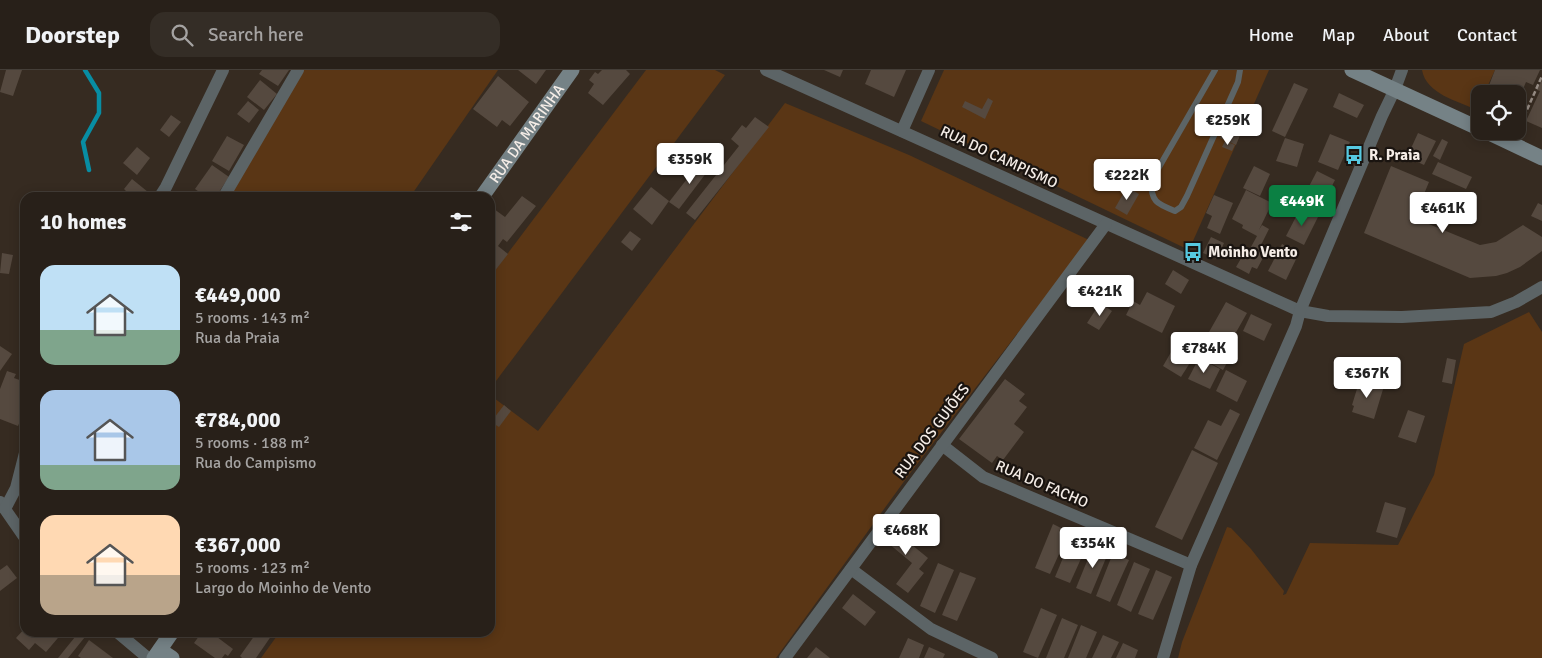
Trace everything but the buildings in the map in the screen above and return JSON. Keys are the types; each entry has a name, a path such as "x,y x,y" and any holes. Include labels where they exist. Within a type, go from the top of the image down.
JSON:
{"main road":[{"name":"RUA DA MARINHA","path":"485,192 572,70"},
{"path":"1352,70 1471,125"},
{"path":"1505,140 1542,158"},
{"path":"158,656 169,637"}],"street":[{"path":"163,192 223,70"},
{"path":"227,192 298,70"},
{"name":"RUA DO CAMPISMO","path":"766,70 1300,311 1328,316 1402,317 1491,312 1516,302 1542,287"},
{"path":"902,131 929,70"},
{"path":"1163,658 1190,566 1296,326 1300,311 1402,70"},
{"name":"RUA DOS GUIÕES","path":"786,658 1106,224"},
{"name":"RUA DO FACHO","path":"942,445 983,477 1190,566"},
{"path":"20,472 16,488 2,506 20,531"},
{"path":"851,569 931,629 992,658"},
{"path":"126,637 158,656"}],"lane":[{"path":"1215,70 1151,181 1151,194 1156,202 1175,212 1181,207 1188,196 1238,82 1240,70"}],"path":[{"path":"1526,112 1542,76"}],"shaded area":[{"path":"302,70 498,70 413,192 230,192"},
{"path":"646,70 715,70 725,75 495,382 495,270"},
{"path":"944,70 1269,70 1189,250 921,121"},
{"path":"1422,70 1495,70 1488,85 1471,85 1471,108 1436,91 1425,78"},
{"path":"785,103 909,155 1089,240 908,476 776,658 261,658 276,637 495,637 495,399 538,431"},
{"path":"1529,312 1542,332 1542,658 1178,658 1182,642 1227,527 1231,528 1251,549 1284,591 1283,595 1286,594 1310,543 1398,545 1434,475 1464,344"}],"waterway":[{"path":"85,70 99,93 99,113 83,142 89,170"}],"place":[{"name":"R. Praia","path":"1354,155"},
{"name":"Moinho Vento","path":"1193,252"}]}
